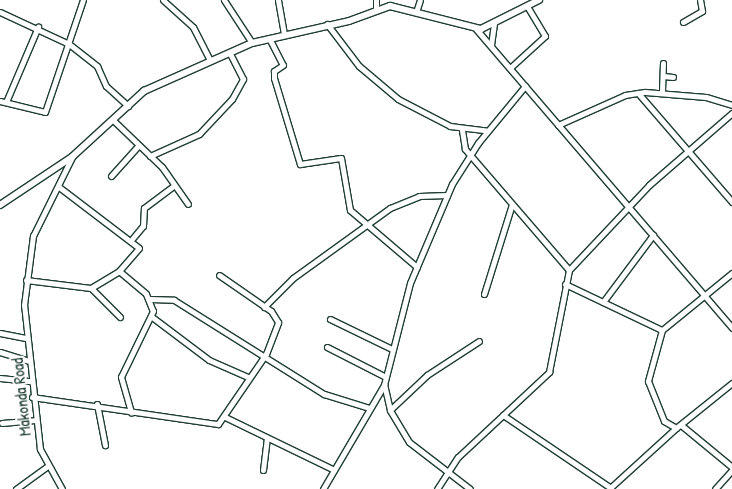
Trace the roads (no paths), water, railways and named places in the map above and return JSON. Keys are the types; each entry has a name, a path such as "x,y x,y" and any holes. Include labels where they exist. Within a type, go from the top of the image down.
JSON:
{"street":[{"path":"38,28 2,102 43,114 83,0"},
{"path":"163,0 193,27 210,60"},
{"path":"224,0 252,43"},
{"path":"278,0 284,34"},
{"path":"376,0 376,10"},
{"path":"417,9 420,0"},
{"path":"476,29 494,23 539,0"},
{"path":"683,22 702,11 700,0"},
{"path":"0,205 72,156 114,121 128,106 157,84 229,52 269,38 390,6 417,9 476,29 511,67 558,126 732,328"},
{"path":"511,67 545,36 527,6"},
{"path":"0,12 69,44 98,66 106,86 128,106"},
{"path":"491,45 494,23"},
{"path":"327,24 359,66 398,99 462,129 488,131"},
{"path":"269,38 283,65 274,71 274,78 300,164 341,158 346,201 365,227 417,267"},
{"path":"150,156 199,134 232,99 243,79 229,52"},
{"path":"662,91 663,62"},
{"path":"662,76 673,77"},
{"path":"323,489 384,385 390,348 417,267 447,195 469,154 526,86"},
{"path":"558,126 638,93 662,91 732,105"},
{"path":"638,93 732,202"},
{"path":"437,489 445,472 503,414 549,372 569,270 628,207 688,150 732,113"},
{"path":"114,121 150,156 188,204"},
{"path":"462,129 462,143 469,154 569,270"},
{"path":"112,176 138,146"},
{"name":"Makonda Road","path":"62,489 46,467 35,420 26,338 26,280 33,236 59,187 72,156"},
{"path":"132,239 142,226 144,208 174,185"},
{"path":"59,187 132,239 139,248 119,271 91,288"},
{"path":"264,307 293,278 408,199 447,195"},
{"path":"484,294 512,204"},
{"path":"603,302 652,235"},
{"path":"119,271 150,299 174,300 266,354 324,394 369,408"},
{"path":"715,489 732,468 678,426 664,421 648,380 662,330 732,273"},
{"path":"32,397 98,404 132,413 214,424 225,417 248,377 266,354 278,322 264,307 219,275"},
{"path":"26,280 91,288 120,317"},
{"path":"565,284 662,330"},
{"path":"132,413 121,377 152,317 150,299"},
{"path":"152,317 210,360 248,377"},
{"path":"330,319 390,348"},
{"path":"0,333 26,338"},
{"path":"390,410 427,375 479,341"},
{"path":"327,346 386,377"},
{"path":"0,352 29,361"},
{"path":"0,378 31,381"},
{"path":"503,414 610,488 678,426 732,383"},
{"path":"384,385 390,410 409,442 445,472 470,489"},
{"path":"98,404 105,445"},
{"path":"225,417 334,470"},
{"path":"2,423 35,420"},
{"path":"263,470 267,438"},
{"path":"16,489 46,467"}]}
